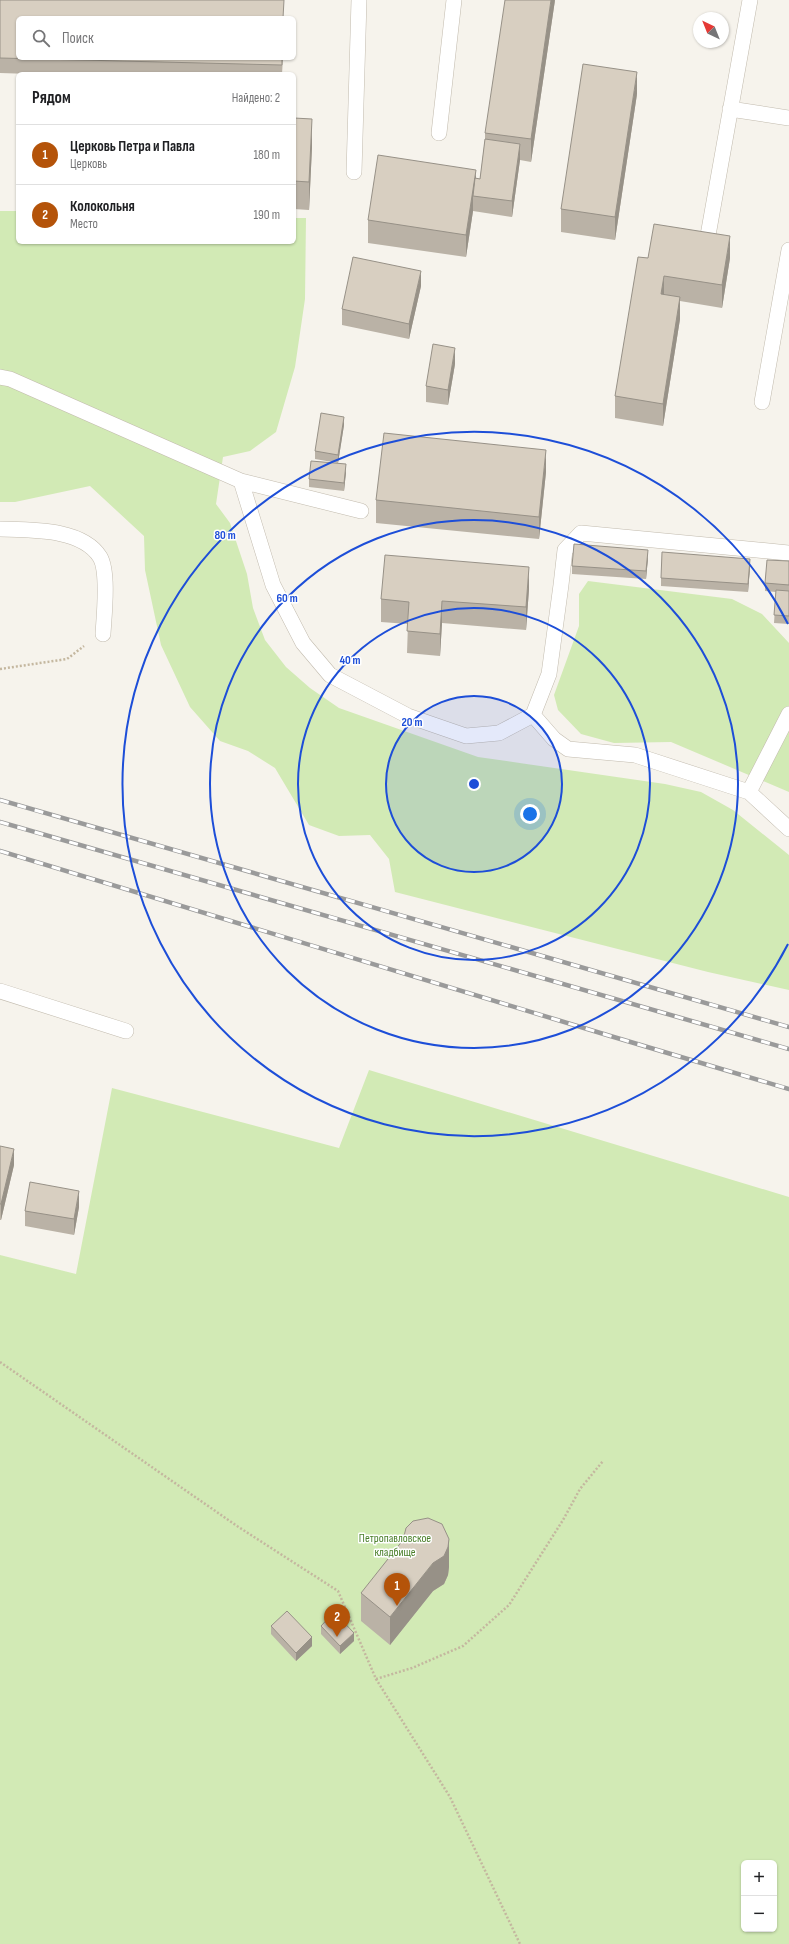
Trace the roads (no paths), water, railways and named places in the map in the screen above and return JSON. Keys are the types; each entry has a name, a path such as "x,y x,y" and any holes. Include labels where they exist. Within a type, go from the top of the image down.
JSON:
{"lane":[{"path":"354,172 359,0"},
{"path":"439,133 454,0"},
{"path":"707,242 750,0"},
{"path":"730,109 789,118"},
{"path":"762,402 789,250"},
{"path":"0,378 10,379 241,481 361,511"},
{"path":"241,481 273,585 303,643 330,675 408,716 466,736 500,733 533,715 549,674 562,585 565,550 581,534 789,553"},
{"path":"0,529 50,531 87,543 100,558 105,582 103,634"},
{"path":"750,792 789,714"},
{"path":"533,715 554,739 568,749 635,755 750,792 789,829"},
{"path":"0,991 126,1031"}],"railway":[{"path":"0,800 789,1027"},
{"path":"0,822 789,1049"},
{"path":"0,851 789,1089"}],"place":[{"name":"Церковь Петра и Павла","path":"397,1606"},
{"name":"Колокольня","path":"337,1637"}],"park label":[{"name":"Петропавловское кладбище","path":"395,1545"}]}
